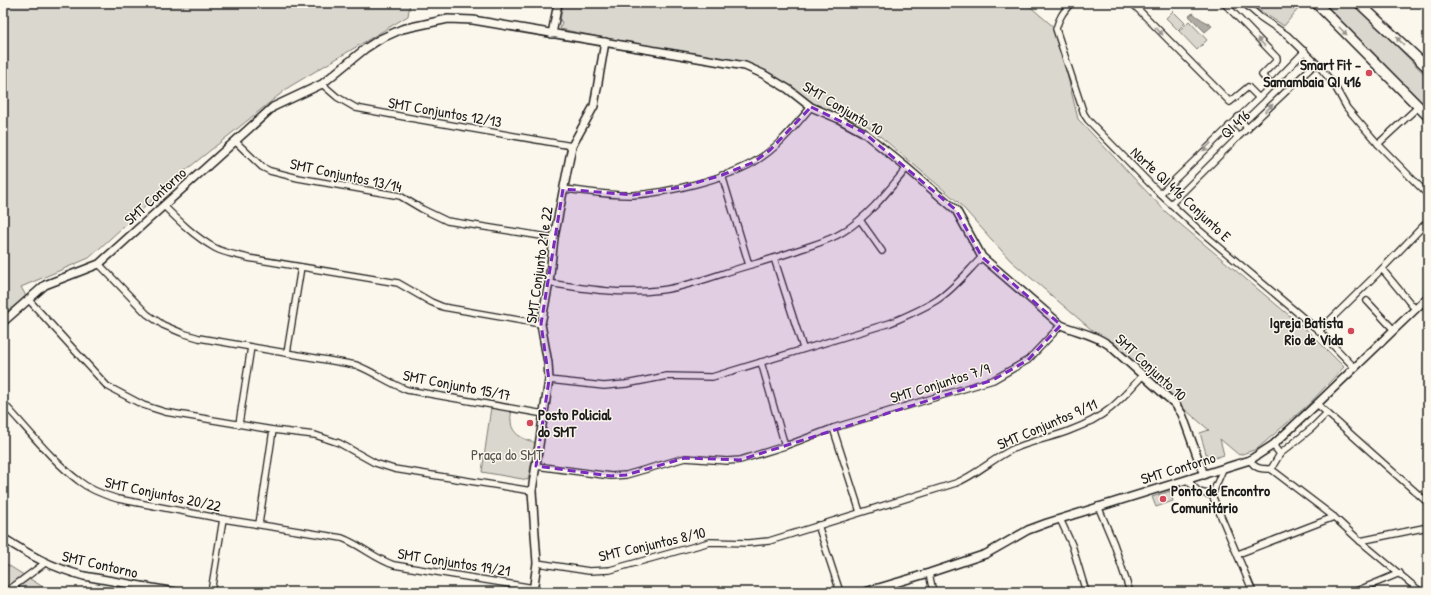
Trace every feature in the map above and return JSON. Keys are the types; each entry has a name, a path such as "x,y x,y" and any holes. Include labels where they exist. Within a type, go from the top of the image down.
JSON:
{"main road":[{"path":"1316,3 1428,116"},
{"path":"1359,3 1428,68"}],"street":[{"path":"552,34 558,3"},
{"name":"Norte QI 416 Conjunto E","path":"1071,3 1058,20 1056,29 1084,114 1088,120 1160,194 1198,229 1319,331 1355,368"},
{"path":"1132,3 1230,102 1248,87 1259,98"},
{"path":"1224,3 1277,58 1277,60 1262,75 1271,85"},
{"path":"1244,3 1260,18 1287,35 1316,63 1333,83 1348,108 1378,144 1428,195"},
{"name":"SMT Conjunto 10","path":"322,84 366,48 380,39 402,29 448,19 473,20 746,66 788,89 811,107 839,119 863,132 956,210 982,257 1061,325 1100,338 1120,354 1179,408 1190,434 1204,475"},
{"name":"SMT Conjunto 21 e 22","path":"534,590 537,563 532,490 549,380 548,363 541,324 549,283 554,238 572,146 594,106 605,42"},
{"path":"1160,194 1305,52"},
{"name":"QI 416","path":"1171,204 1237,138 1316,63"},
{"name":"SMT Contorno","path":"3,322 45,285 99,264 273,107 322,84"},
{"name":"SMT Conjuntos 12/13","path":"322,84 337,97 356,108 572,146"},
{"path":"1378,144 1419,106"},
{"path":"563,189 605,194 633,195 682,187 722,175 754,162 770,150 794,128 811,107"},
{"path":"1238,117 1248,129"},
{"path":"1229,126 1237,138"},
{"name":"SMT Conjuntos 13/14","path":"235,141 262,167 270,171 298,178 400,196 422,210 447,221 554,238"},
{"path":"549,283 601,291 637,292 661,290 686,285 774,258 822,242 842,233 860,220 883,197 907,168"},
{"path":"722,175 749,265"},
{"path":"164,206 181,223 216,249 248,258 398,284 443,307 541,324"},
{"path":"860,220 882,251"},
{"path":"1319,331 1382,269 1428,220"},
{"path":"549,380 604,386 667,376 712,377 803,348 890,323 917,311 938,299 960,280 982,257"},
{"path":"774,258 803,348"},
{"name":"SMT Conjunto 15/17","path":"99,264 147,314 163,325 182,334 356,365 367,369 394,385 412,392 544,414"},
{"path":"287,353 301,267"},
{"path":"1382,269 1415,309"},
{"name":"SMT Contorno","path":"865,592 929,574 986,554 1028,530 1060,518 1250,460 1273,445 1428,297"},
{"path":"28,299 107,386 143,405 154,409 273,430 315,435 339,443 375,463 394,469 532,490"},
{"path":"1367,300 1394,330"},
{"name":"SMT Conjuntos 7/9","path":"536,466 611,476 626,475 685,458 727,461 740,460 785,446 833,428 993,380 1028,360 1061,325"},
{"path":"239,424 252,347"},
{"path":"761,362 785,446"},
{"name":"SMT Conjuntos 9/11","path":"818,525 956,483 968,478 1000,456 1012,450 1072,430 1099,417 1121,400 1143,375"},
{"name":"SMT Conjuntos 20/22","path":"3,403 56,460 79,481 96,491 118,499 259,524"},
{"path":"1317,404 1428,503"},
{"path":"1271,469 1280,454 1312,428 1327,413"},
{"path":"833,428 860,512"},
{"path":"259,524 273,430"},
{"path":"1273,445 1280,454"},
{"path":"1250,460 1253,466 1259,469 1271,469 1334,517 1360,541 1421,592"},
{"path":"1223,469 1212,495 1253,592"},
{"path":"1187,480 1199,492 1212,495"},
{"path":"1098,506 1114,544 1130,592"},
{"path":"1238,554 1334,517"},
{"path":"1060,518 1072,545 1086,592"},
{"path":"211,592 224,519"},
{"name":"SMT Conjuntos 19/21","path":"259,524 342,538 356,544 385,562 394,565 534,590"},
{"path":"818,525 840,592"},
{"name":"SMT Conjuntos 8/10","path":"537,563 589,571 610,570 710,542 769,541 818,525"},
{"path":"1360,541 1428,527"},
{"name":"SMT Contorno","path":"3,538 58,569 84,576 175,592"},
{"path":"6,592 45,563"},
{"path":"1354,592 1400,573"},
{"path":"929,574 933,592"}],"highlighted area":[{"path":"811,107 863,132 956,210 982,257 1061,325 1028,360 993,380 740,460 685,458 626,475 611,476 536,466 549,380 541,324 563,189 633,195 682,187 722,175 754,162 770,150"}],"green space":[{"path":"3,3 410,3 408,16 289,87 181,174 89,258 21,287 26,296 3,316"},
{"path":"563,3 1026,3 1056,29 1078,119 1167,213 1309,332 1344,367 1309,404 1257,449 1239,455 1220,439 1224,455 1208,460 1200,433 1209,430 1010,260 958,202 868,126 813,103 766,71 560,29"},
{"path":"1251,3 1303,3 1284,26 1251,5"},
{"path":"1323,3 1355,3 1428,78 1428,111"},
{"path":"1173,11 1185,23 1178,30 1166,18"},
{"path":"1189,21 1207,40 1197,50 1179,31"},
{"name":"Praça do SMT","path":"491,407 511,410 512,425 516,433 523,438 536,443 528,480 482,472"},
{"name":"Ponto de Encontro Comunitário","path":"1170,491 1173,501 1156,507 1152,497"},
{"path":"3,562 51,592 3,592"}],"shaded area":[{"path":"1193,13 1212,26 1205,32 1189,16"}],"place":[{"name":"Smart Fit - Samambaia QI 416","path":"1369,73"},
{"name":"Igreja Batista Rio de Vida","path":"1351,331"},
{"name":"Posto Policial do SMT","path":"530,423"},
{"name":"Ponto de Encontro Comunitário","path":"1163,499"}]}
